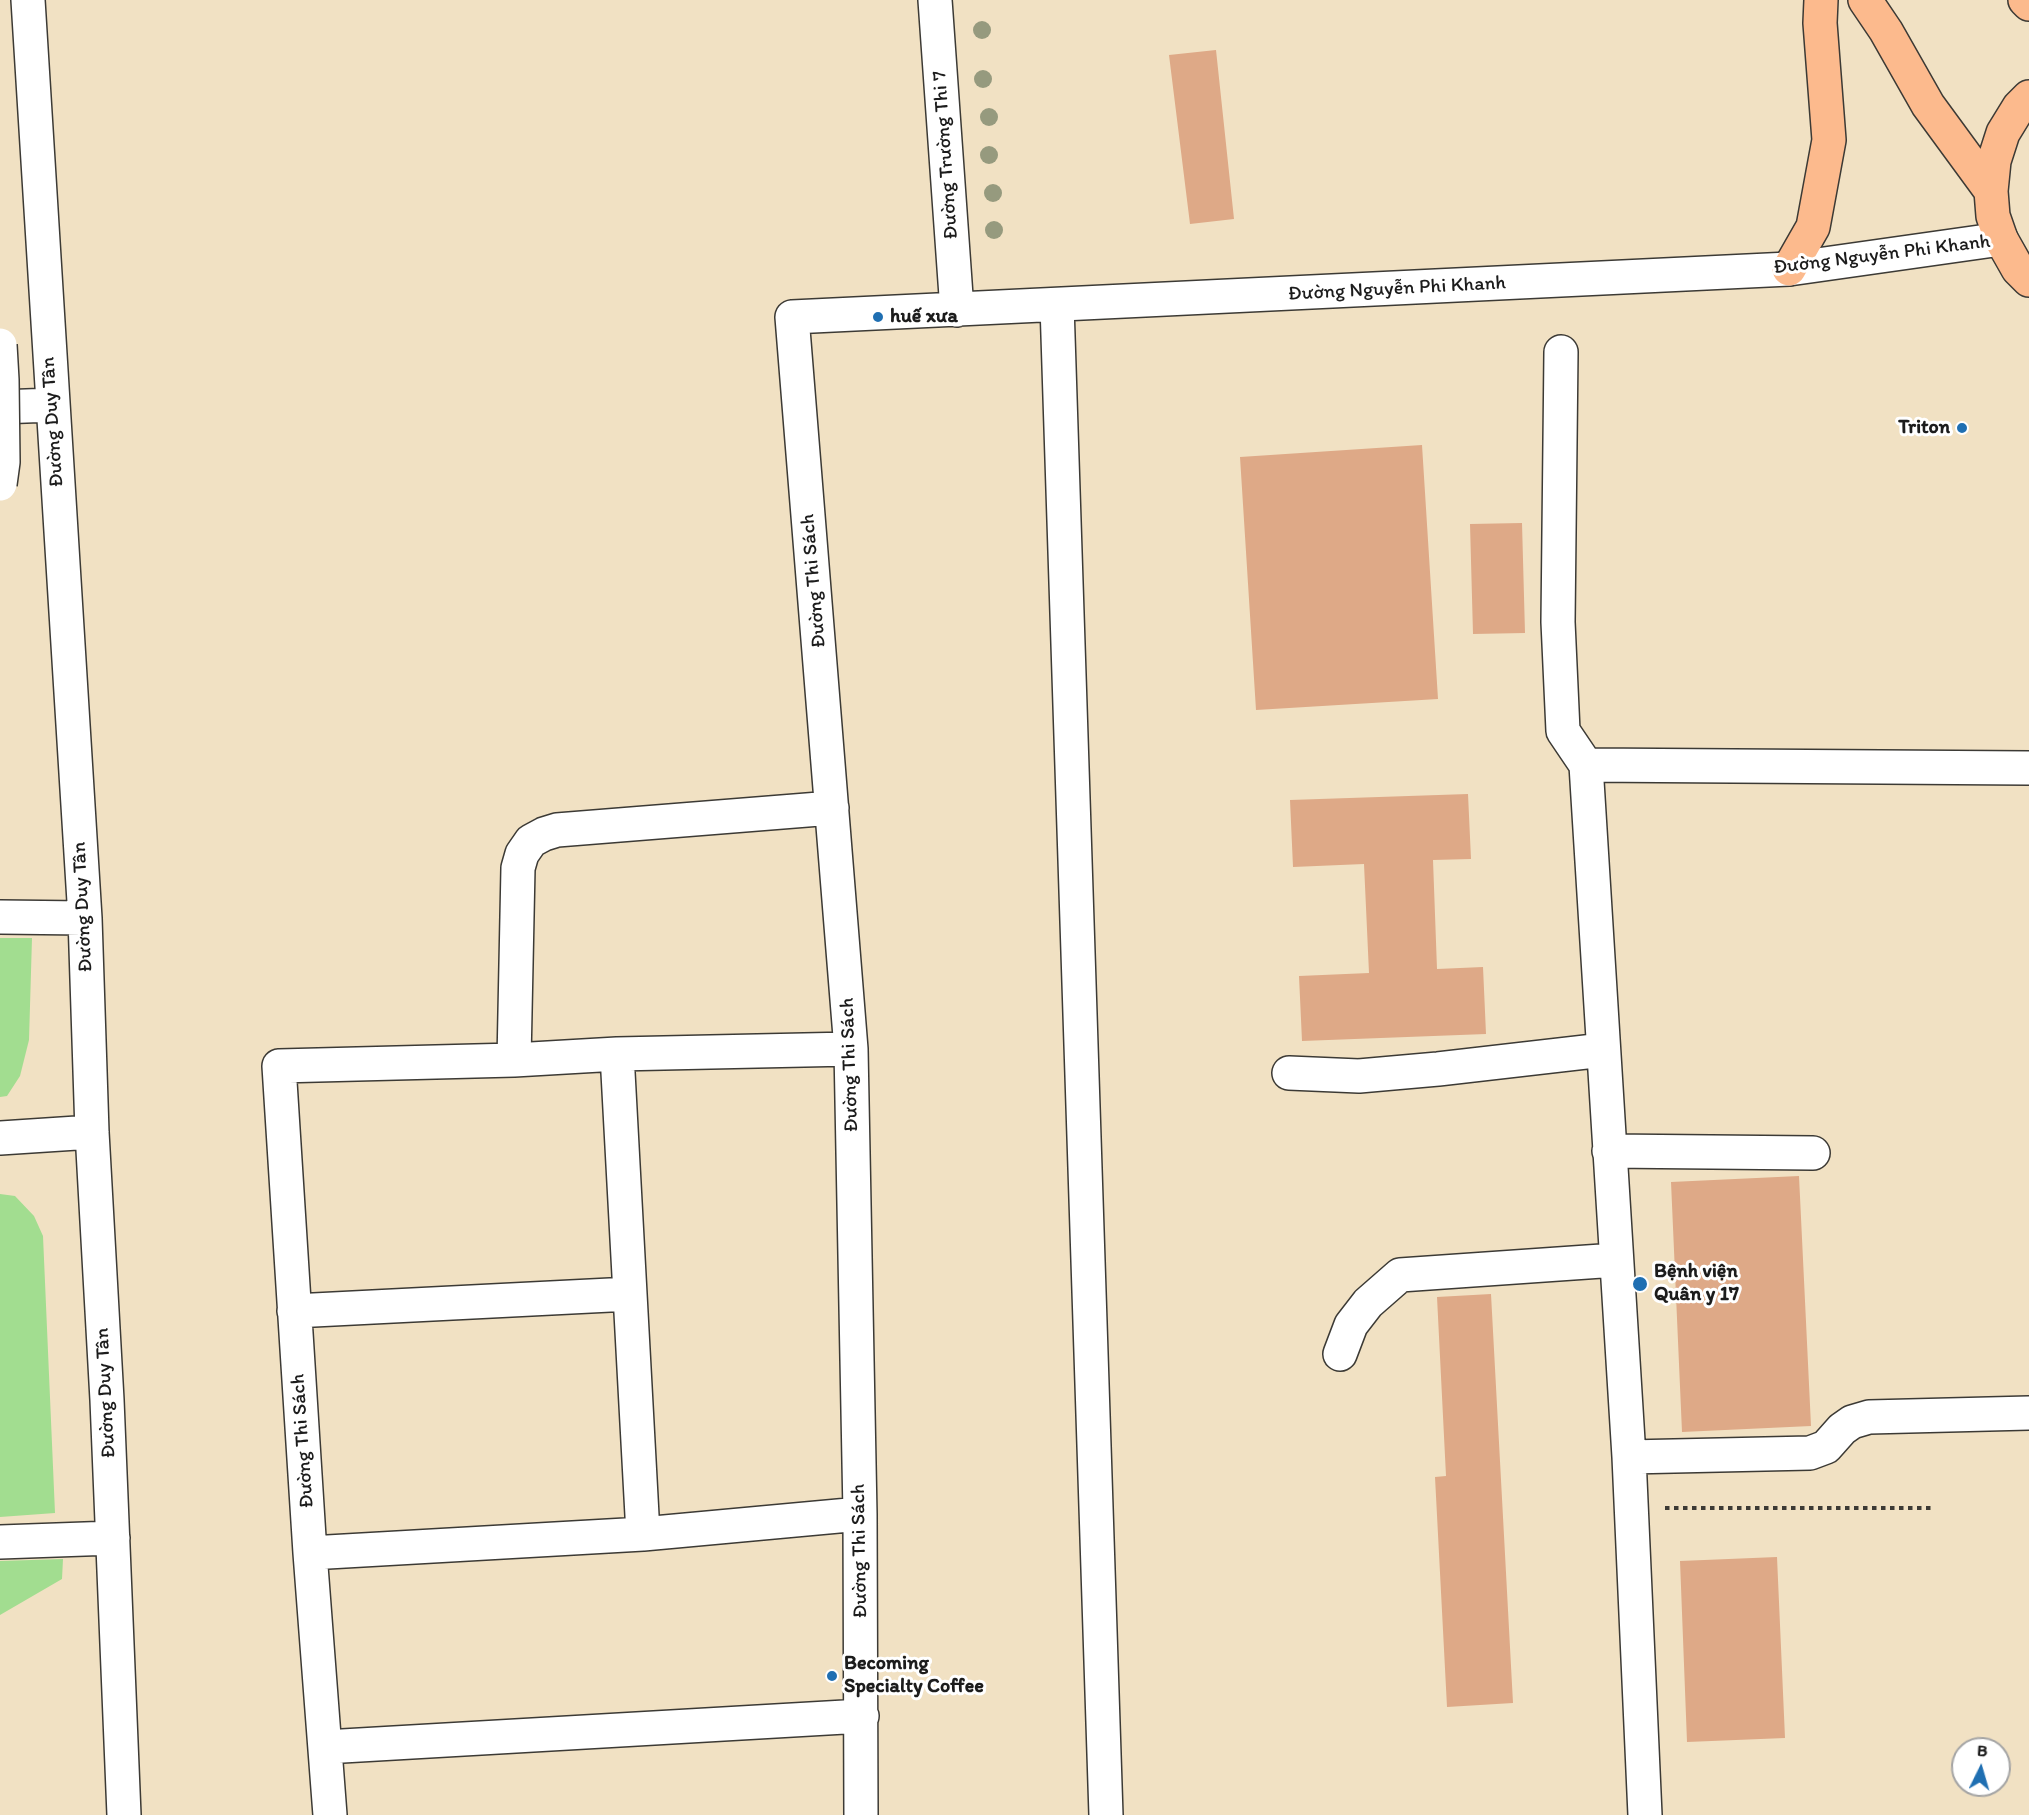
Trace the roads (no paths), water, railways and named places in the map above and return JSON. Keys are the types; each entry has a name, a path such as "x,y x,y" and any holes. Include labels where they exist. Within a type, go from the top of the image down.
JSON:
{"main road":[{"path":"1789,269 1813,227 1828,140 1820,23 1821,0"},
{"path":"1865,0 1886,31 1928,105 1991,191"},
{"path":"2025,0 2029,4"},
{"path":"2029,97 2019,107 2003,133 1994,161 1991,191 1993,216 2001,239 2018,269 2029,280"}],"street":[{"name":"Đường Duy Tân","path":"28,0 85,918 92,1132 114,1538 124,1815"},
{"name":"Đường Trường Thi 7","path":"935,0 957,310"},
{"name":"Đường Nguyễn Phi Khanh","path":"792,317 1789,269 2001,239"},
{"path":"1057,305 1106,1815"},
{"name":"Đường Thi Sách","path":"792,317 852,1049 860,1514 861,1815"},
{"path":"0,345 3,462 0,484"},
{"path":"1561,352 1558,621 1563,731 1586,765 1629,1457 1645,1815"},
{"path":"0,407 52,405"},
{"path":"1586,765 2029,768"},
{"path":"832,808 557,830 544,834 531,842 522,854 518,868 514,1060 616,1054 852,1049"},
{"path":"0,916 85,918"},
{"path":"1289,1073 1359,1076 1437,1070 1603,1050"},
{"path":"616,1054 643,1534"},
{"name":"Đường Thi Sách","path":"330,1815 310,1553 279,1066 514,1060"},
{"path":"0,1138 92,1132"},
{"path":"1609,1151 1813,1153"},
{"path":"1340,1353 1351,1325 1368,1303 1400,1275 1616,1260"},
{"path":"294,1311 630,1294"},
{"path":"1629,1457 1810,1453 1826,1447 1835,1435 1852,1422 1869,1417 2029,1413"},
{"path":"310,1553 643,1534 860,1514"},
{"path":"0,1542 114,1538"},
{"path":"325,1747 862,1716"}],"place":[{"name":"huế xưa","path":"878,317"},
{"name":"Triton","path":"1962,428"},
{"name":"Bệnh viện Quân y 17","path":"1640,1284"},
{"name":"Becoming Specialty Coffee","path":"832,1676"}]}
